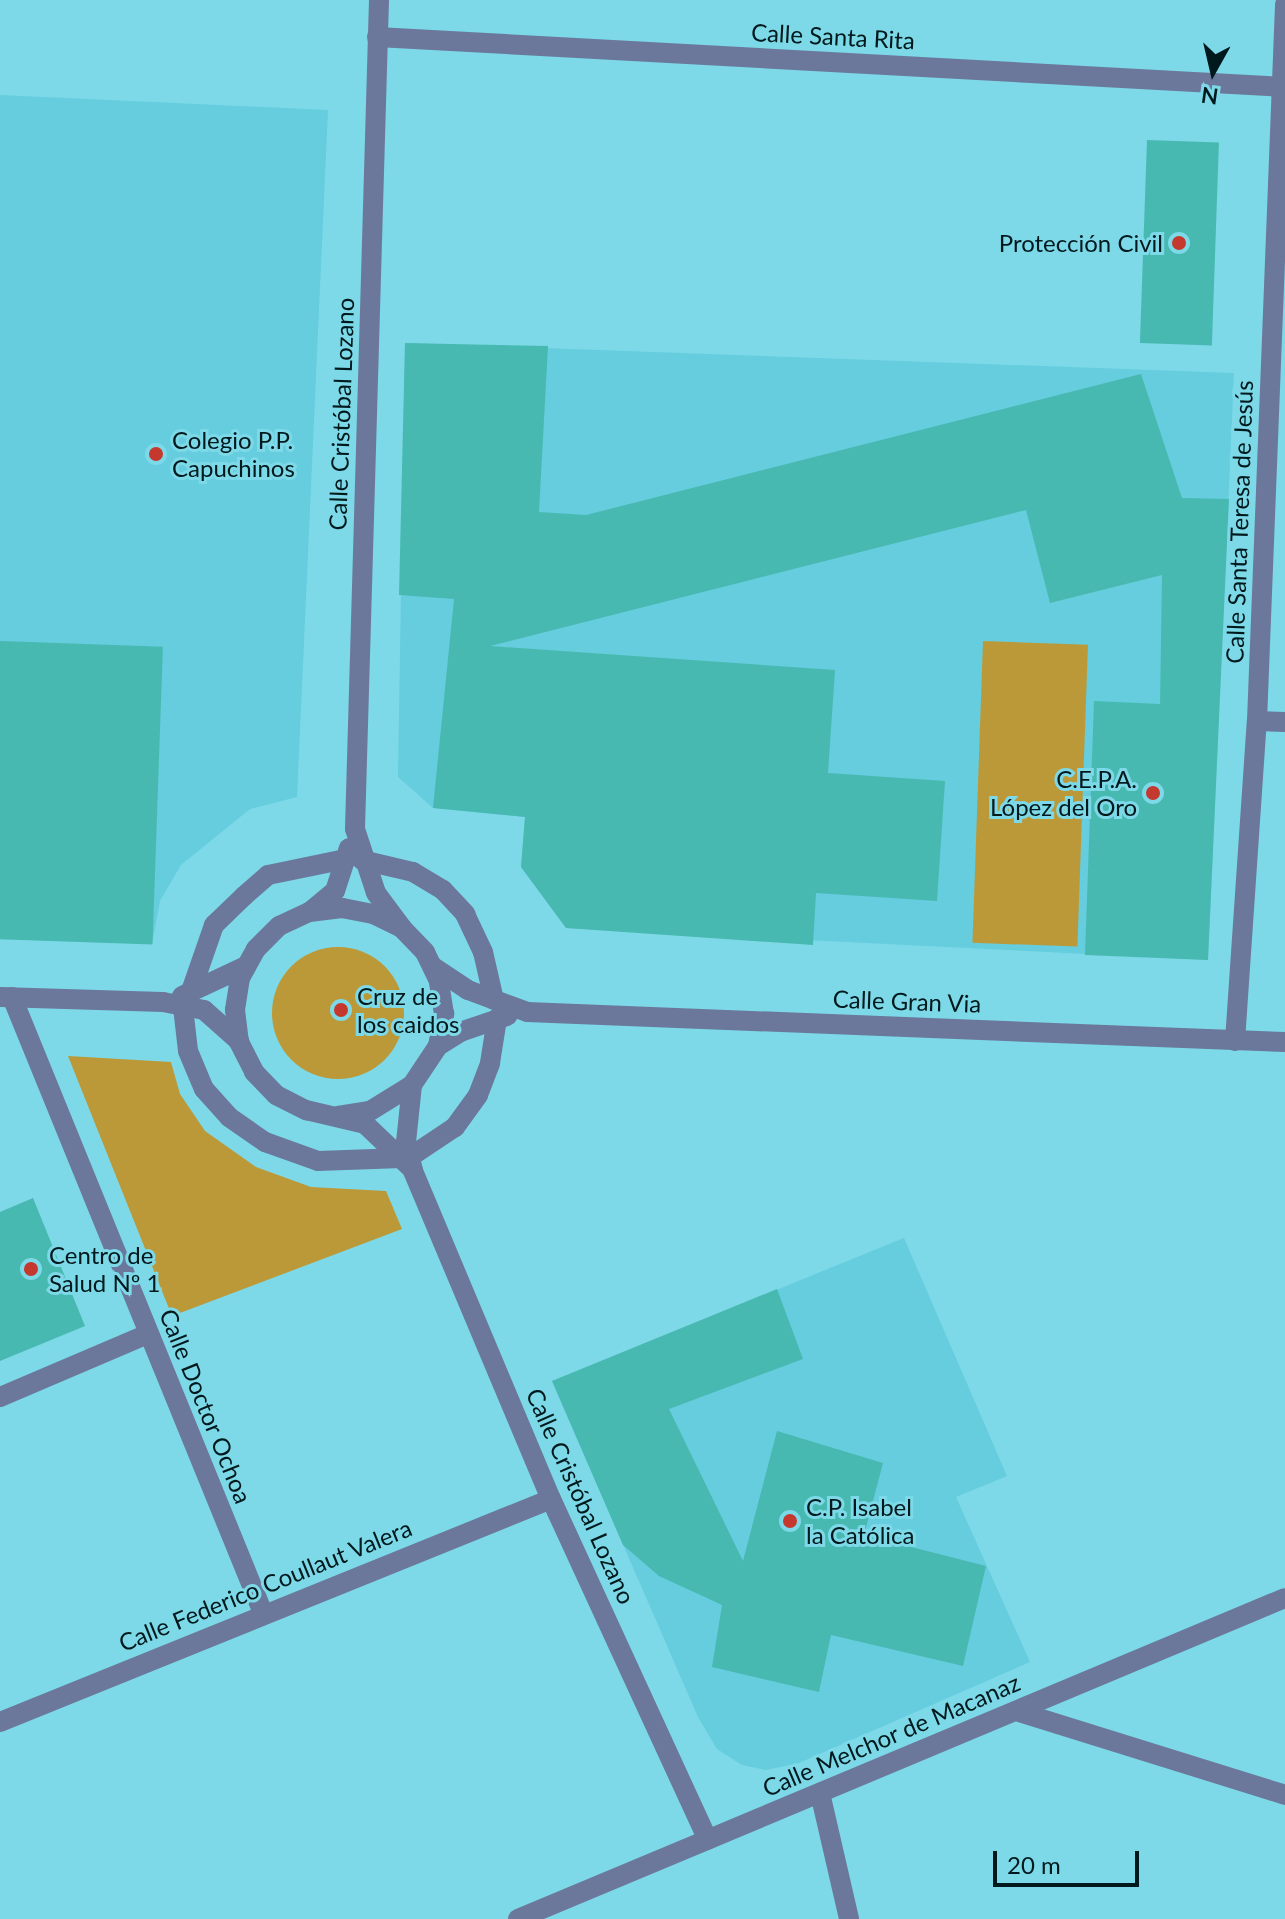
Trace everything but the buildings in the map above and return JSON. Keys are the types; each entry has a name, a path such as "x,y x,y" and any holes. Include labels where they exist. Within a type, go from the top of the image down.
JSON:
{"street":[{"name":"Calle Cristóbal Lozano","path":"309,912 335,891 354,860 379,0"},
{"name":"Calle Santa Teresa de Jesús","path":"1235,1041 1257,721 1285,5"},
{"name":"Calle Santa Rita","path":"377,37 1284,87"},
{"path":"1257,721 1285,722"},
{"path":"338,1116 370,1111 412,1085 438,1046 444,1014 432,966 354,860"},
{"path":"354,860 413,872 443,890 465,914 483,952 495,1009 490,1063 478,1095 455,1127 408,1162 318,1161 265,1142 229,1117 204,1089 188,1051 178,1001 214,925 268,875 354,860"},
{"path":"178,1001 246,966 279,926 309,912 342,908 373,914 402,928"},
{"path":"239,1042 235,1010 246,966"},
{"name":"Calle Gran Via","path":"432,966 495,1009 527,1012 1285,1042"},
{"path":"6,997 178,1001 220,1020 239,1042 254,1072 276,1095 306,1110 365,1124 408,1162"},
{"name":"Calle Doctor Ochoa","path":"6,997 263,1613"},
{"path":"438,1046 495,1009"},
{"path":"408,1162 406,1142 412,1085"},
{"name":"Calle Cristóbal Lozano","path":"408,1162 551,1499 708,1840"},
{"path":"0,1397 148,1334"},
{"name":"Calle Federico Coullaut Valera","path":"0,1722 551,1499"},
{"name":"Calle Melchor de Macanaz","path":"518,1919 1285,1598"},
{"path":"1016,1711 1285,1795"},
{"path":"820,1793 849,1919"}],"shaded area":[{"name":"Colegio P.P. Capuchinos","path":"0,95 328,110 297,797 250,809 181,865 160,901 152,944 0,939"},
{"path":"405,343 1234,373 1208,960 566,928 521,867 525,817 433,808 398,777"},
{"path":"983,641 1088,645 1077,946 972,943"},
{"path":"338,947 363,952 385,966 399,988 404,1013 399,1038 385,1060 363,1074 338,1079 313,1074 291,1060 277,1038 272,1013 277,988 291,966 313,952"},
{"path":"68,1056 171,1062 180,1094 205,1131 256,1167 311,1187 386,1191 402,1229 172,1316"},
{"name":"C.P. Isabel la Católica","path":"904,1238 1007,1476 956,1497 1030,1662 799,1763 766,1770 742,1765 717,1749 698,1717 552,1381"}],"place":[{"name":"Protección Civil","path":"1179,243"},
{"name":"Colegio P.P. Capuchinos","path":"156,454"},
{"name":"C.E.P.A. López del Oro","path":"1153,793"},
{"name":"Cruz de los caidos","path":"341,1010"},
{"name":"Centro de Salud Nº 1","path":"31,1269"},
{"name":"C.P. Isabel la Católica","path":"790,1521"}]}
